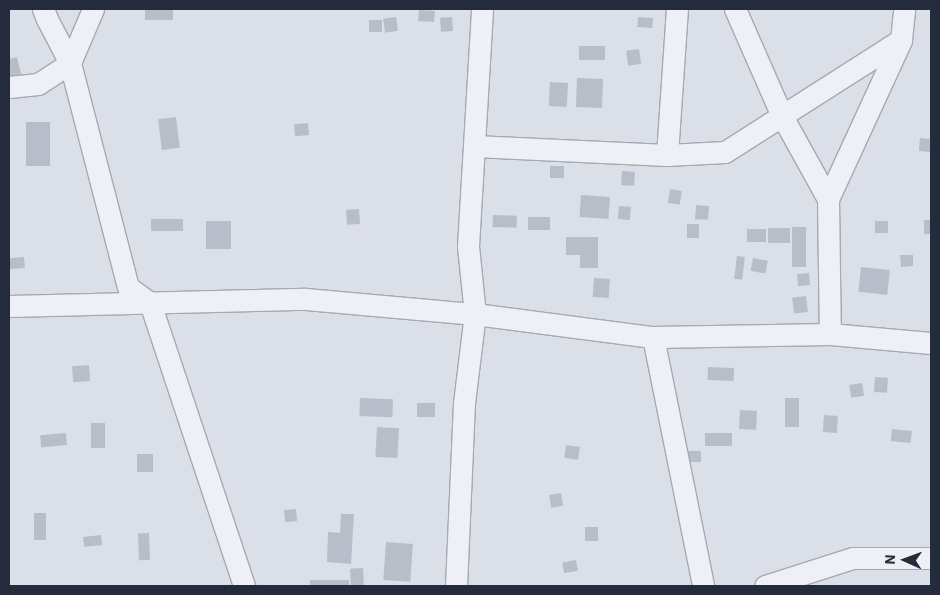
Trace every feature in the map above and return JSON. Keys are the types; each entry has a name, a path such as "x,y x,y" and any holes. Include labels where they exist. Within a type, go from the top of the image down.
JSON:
{"street":[{"path":"43,9 46,20 70,63 128,287 150,303 244,586"},
{"path":"9,88 38,84 70,63 93,9"},
{"path":"456,586 464,403 475,314 468,246 482,9"},
{"path":"668,155 678,9"},
{"path":"735,9 782,116 828,199"},
{"path":"830,334 828,199 901,40 904,9"},
{"path":"474,146 668,155 724,152 901,40"},
{"path":"9,306 306,299 475,314 653,337 830,334 931,343"},
{"path":"653,337 703,586"},
{"path":"765,586 801,580 853,558 931,558"}],"building":[{"path":"145,9 173,9 173,20 145,20"},
{"path":"419,10 435,11 434,22 418,21"},
{"path":"396,17 398,31 385,33 383,19"},
{"path":"452,17 453,31 441,32 440,18"},
{"path":"638,17 653,18 652,28 637,27"},
{"path":"369,20 382,20 382,32 369,32"},
{"path":"579,46 605,46 605,60 579,60"},
{"path":"639,49 641,64 628,66 626,51"},
{"path":"17,57 22,78 9,82 9,59"},
{"path":"577,78 603,79 602,108 576,107"},
{"path":"550,82 568,83 567,107 549,106"},
{"path":"176,117 180,148 162,150 158,119"},
{"path":"26,122 50,122 50,166 26,166"},
{"path":"308,123 309,135 295,136 294,124"},
{"path":"920,138 931,139 930,152 919,151"},
{"path":"550,166 564,166 564,178 550,178"},
{"path":"622,171 635,172 634,186 621,185"},
{"path":"670,189 682,191 680,205 668,203"},
{"path":"581,195 610,197 608,219 579,217"},
{"path":"696,205 709,206 708,220 695,219"},
{"path":"619,206 631,207 630,220 618,219"},
{"path":"359,209 360,224 347,225 346,210"},
{"path":"493,215 517,216 517,228 493,227"},
{"path":"528,217 550,217 550,230 528,230"},
{"path":"151,219 183,219 183,231 151,231"},
{"path":"924,220 931,220 931,234 924,234"},
{"path":"206,221 231,221 231,249 206,249"},
{"path":"875,221 888,221 888,233 875,233"},
{"path":"687,224 699,224 699,238 687,238"},
{"path":"792,227 806,227 806,267 792,267"},
{"path":"768,228 790,228 790,243 768,243"},
{"path":"747,229 766,229 766,242 747,242"},
{"path":"566,237 598,237 598,268 580,268 580,255 566,255"},
{"path":"900,255 913,255 913,266 901,267"},
{"path":"737,256 745,257 742,280 734,279"},
{"path":"24,257 25,268 10,269 9,258"},
{"path":"753,258 768,261 765,274 751,271"},
{"path":"861,267 890,270 887,295 858,292"},
{"path":"809,273 810,285 798,286 797,274"},
{"path":"594,278 610,279 609,298 593,297"},
{"path":"806,296 808,312 794,314 792,298"},
{"path":"89,365 90,381 73,382 72,366"},
{"path":"708,367 734,368 734,381 708,380"},
{"path":"875,377 888,378 887,393 874,392"},
{"path":"862,383 864,396 851,398 849,385"},
{"path":"360,398 393,399 392,417 359,416"},
{"path":"785,398 799,398 799,427 785,427"},
{"path":"417,403 435,403 435,417 417,417"},
{"path":"740,410 757,411 756,430 739,429"},
{"path":"824,415 838,416 837,433 823,432"},
{"path":"91,423 105,423 105,448 91,448"},
{"path":"377,427 399,428 397,458 375,457"},
{"path":"892,429 912,431 911,443 891,441"},
{"path":"66,433 67,445 41,447 40,435"},
{"path":"705,433 732,433 732,446 705,446"},
{"path":"566,445 580,447 578,460 564,458"},
{"path":"683,451 701,451 701,462 683,462"},
{"path":"137,454 153,454 153,472 137,472"},
{"path":"561,493 563,506 551,508 549,495"},
{"path":"296,509 297,521 285,522 284,510"},
{"path":"34,513 46,513 46,540 34,540"},
{"path":"341,514 354,514 351,564 327,562 328,532 340,533"},
{"path":"585,527 598,527 598,541 585,541"},
{"path":"138,533 149,533 150,560 139,560"},
{"path":"101,535 102,545 84,547 83,537"},
{"path":"386,542 413,544 410,582 383,580"},
{"path":"576,560 578,571 564,573 562,562"},
{"path":"363,568 364,586 351,586 350,569"},
{"path":"310,580 349,580 349,586 310,586"}]}
